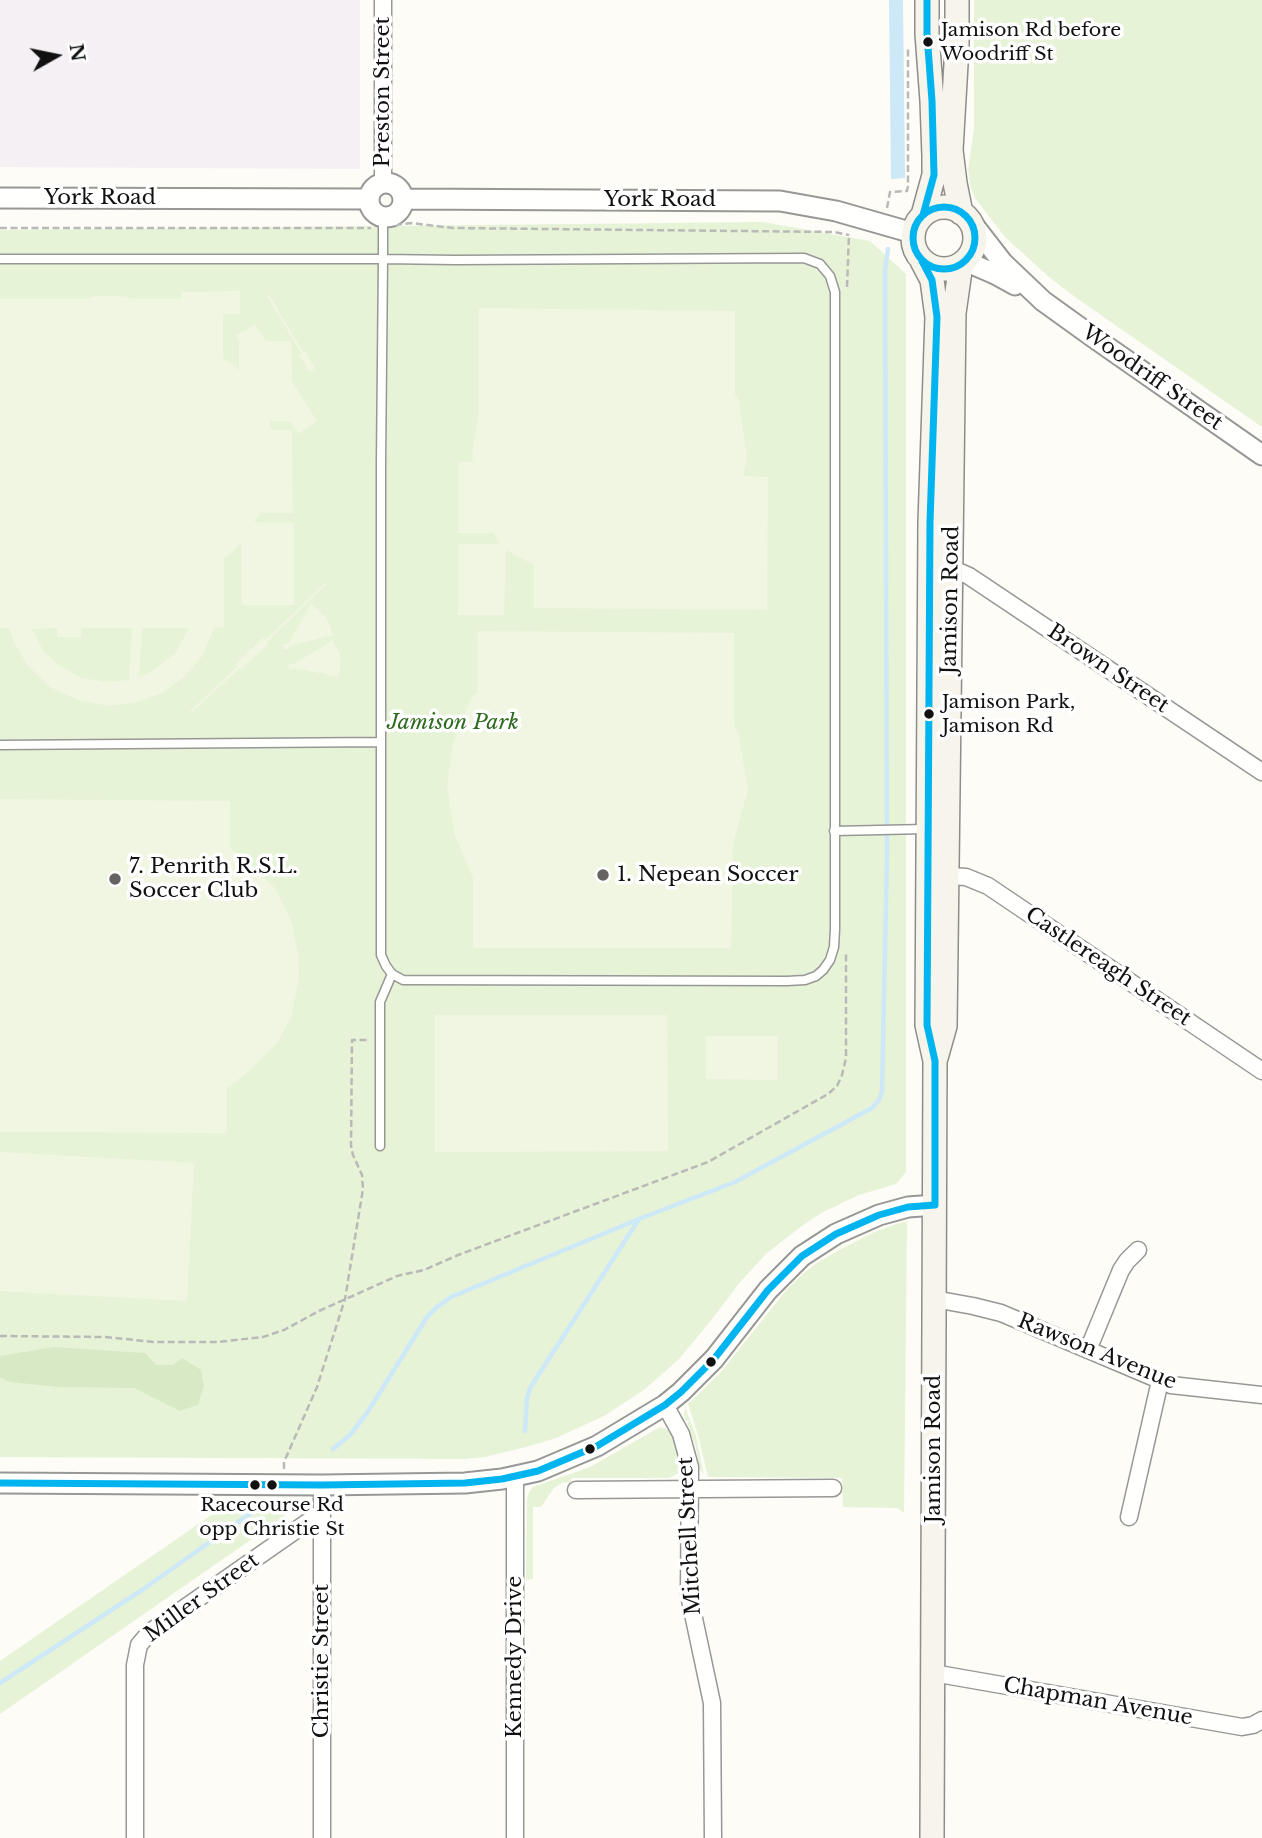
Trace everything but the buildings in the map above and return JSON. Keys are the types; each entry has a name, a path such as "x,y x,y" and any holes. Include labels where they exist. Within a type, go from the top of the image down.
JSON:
{"main road":[{"path":"927,0 934,175 913,243 922,261 941,269 950,269 963,263 975,245 975,234 955,183 951,150 957,0"},
{"path":"918,224 935,208 956,209 967,218"},
{"name":"Jamison Road","path":"922,261 932,280 937,317 930,522 927,1025 935,1061 932,1838"},
{"name":"Jamison Road","path":"935,1061 945,1027 954,313 963,263"}],"street":[{"name":"Preston Street","path":"383,0 383,183"},
{"path":"383,183 394,185 404,199 398,214 384,223 374,213 369,199 373,189 383,183"},
{"name":"York Road","path":"0,198 369,199"},
{"name":"York Road","path":"404,199 780,201 918,224"},
{"name":"Woodriff Street","path":"967,218 1003,263 1044,301 1262,455"},
{"name":"Woodriff Street","path":"963,263 995,274 1044,301"},
{"name":"Brown Street","path":"951,568 969,576 1262,772"},
{"name":"Castlereagh Street","path":"948,876 965,877 988,886 1262,1071"},
{"path":"0,1483 478,1483 558,1464 597,1446 665,1405 681,1392 714,1359 768,1290 802,1256 836,1234 880,1215 908,1207 935,1205"},
{"path":"1088,1350 1121,1270 1138,1250"},
{"name":"Rawson Avenue","path":"934,1299 1001,1313 1160,1381 1179,1386 1262,1395"},
{"path":"1129,1517 1160,1381"},
{"name":"Mitchell Street","path":"665,1405 677,1425 690,1467 690,1601 712,1707 713,1838"},
{"name":"Kennedy Drive","path":"514,1838 515,1476"},
{"name":"Christie Street","path":"321,1838 322,1485"},
{"path":"576,1490 832,1488"},
{"name":"Miller Street","path":"135,1838 135,1665 139,1645 150,1632 322,1512"},
{"name":"Chapman Avenue","path":"933,1674 1242,1727 1262,1720"}],"lane":[{"path":"0,259 383,259 469,260 804,258 820,264 830,276 835,292 834,947 830,960 816,976 805,980 403,980 392,974 386,966 381,954 381,742 383,259 384,223"},
{"path":"0,745 381,742"},
{"path":"834,831 928,829"},
{"path":"380,1146 380,1002 392,974"}],"path":[{"path":"890,192 907,191 908,186 907,40"},
{"path":"0,228 411,223 453,228 849,234"},
{"path":"0,1336 106,1336 153,1342 238,1341 263,1337 397,1276 424,1270 708,1162 828,1094 837,1086 846,1058 846,952"},
{"path":"283,1484 284,1462 317,1387 345,1299 363,1189 362,1175 351,1146 352,1040 380,1040"}],"shaded area":[{"path":"0,0 360,0 360,169 0,167"}],"green space":[{"path":"974,0 1262,0 1262,427 1049,277 1005,237 975,198 968,170 974,129"},
{"name":"Jamison Park","path":"763,222 870,241 906,274 906,1172 896,1184 859,1195 803,1225 767,1253 741,1281 679,1359 645,1389 604,1416 556,1438 485,1457 466,1459 0,1457 0,230"},
{"path":"240,291 240,314 223,314 223,359 239,371 239,341 236,336 255,324 266,341 291,341 292,381 317,421 298,434 290,421 269,421 272,430 292,430 293,513 261,513 254,522 294,523 294,605 242,605 241,542 224,558 224,627 214,628 203,655 184,677 162,693 137,702 109,706 78,700 50,687 28,666 13,641 10,629 0,628 0,299 84,299 118,296 181,299 181,292","holes":["57,628 57,637 81,637 81,628 132,628 129,680 106,682 82,678 60,666 44,652 32,629","142,628 189,628 176,652 153,671 139,677"]},
{"path":"269,295 315,368 310,372 267,296"},
{"path":"479,308 735,311 735,395 739,401 747,459 743,476 768,477 767,610 534,608 534,565 506,550 504,615 458,615 459,544 500,544 493,533 458,533 459,462 473,462 478,419"},
{"path":"325,583 326,585 242,669 190,711 238,666 236,664 263,638 265,640"},
{"path":"311,604 326,617 333,635 284,649 283,645 288,644"},
{"path":"478,631 734,633 734,726 738,732 748,790 733,843 731,948 473,948 473,878 455,836 447,786 453,743 472,696 477,693"},
{"path":"333,640 341,657 339,677 288,668 289,664 294,664"},
{"path":"0,799 230,801 230,848 276,889 292,923 299,976 292,1015 277,1044 227,1088 227,1133 0,1132"},
{"path":"435,1015 667,1015 668,1151 435,1152"},
{"path":"706,1036 778,1036 777,1080 706,1079"},
{"path":"0,1152 194,1163 187,1301 0,1291"},
{"path":"907,1222 904,1513 898,1508 843,1507 842,1478 708,1477 688,1404 720,1373 788,1288 804,1273 815,1264 872,1233"},
{"path":"54,1347 145,1353 156,1365 173,1365 182,1358 201,1370 204,1386 198,1405 180,1411 134,1388 58,1387 10,1382 0,1377 0,1356"},
{"path":"685,1407 696,1436 704,1475 687,1423 689,1420 686,1421 684,1415"},
{"path":"660,1427 674,1435 682,1464 679,1473 669,1478 572,1478 570,1482 554,1488 541,1507 533,1507 533,1579 526,1580 527,1499 533,1487 590,1467"},
{"path":"223,1507 281,1507 285,1516 0,1714 0,1661"}],"water":[{"path":"889,0 903,0 905,178 891,179"}],"waterway":[{"path":"333,1449 350,1435 367,1413 427,1317 451,1297 735,1182 872,1108 879,1100 882,1092 887,856 885,270 888,249"},
{"path":"525,1431 530,1388 639,1219"},
{"path":"0,1683 142,1590 251,1513"}],"transit line":[{"path":"923,215 934,175 927,0"},
{"path":"944,207 956,209 966,216 973,226 975,238 973,250 966,260 956,267 944,269 932,267 922,260 915,250 913,238 915,226 922,216 932,209 944,207"},
{"path":"0,1483 465,1483 538,1471 597,1446 665,1405 681,1392 714,1359 768,1290 802,1256 836,1234 879,1215 908,1207 935,1205 935,1061 927,1025 930,522 937,317 932,280 922,261"}],"place":[{"name":"Jamison Rd before Woodriff St","path":"928,42"},
{"name":"Jamison Park, Jamison Rd","path":"929,714"},
{"name":"1. Nepean Soccer","path":"603,875"},
{"name":"7. Penrith R.S.L. Soccer Club","path":"115,879"},
{"name":"Racecourse Rd opp Christie St","path":"272,1485"}]}
